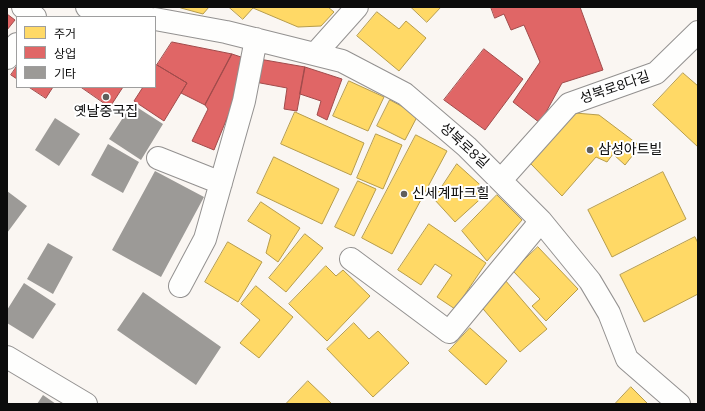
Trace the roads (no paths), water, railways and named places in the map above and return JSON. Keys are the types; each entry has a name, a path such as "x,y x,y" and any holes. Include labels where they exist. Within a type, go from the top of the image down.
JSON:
{"street":[{"path":"23,7 34,16"},
{"path":"87,7 115,9 142,16"},
{"path":"315,54 357,7"},
{"name":"성북로8길","path":"156,19 226,32 342,61 405,94 467,147 542,221 590,281 610,313 627,359 679,404"},
{"name":"성북로8다길","path":"501,180 569,104 656,74 698,32"},
{"path":"180,286 205,239 244,101 256,39"},
{"path":"7,58 16,45"},
{"path":"158,158 221,183"},
{"path":"351,259 449,332 542,221"},
{"path":"7,357 86,404"}],"place":[{"name":"옛날중국집","path":"106,97"},
{"name":"삼성아트빌","path":"590,150"},
{"name":"신세계파크힐","path":"404,194"}]}
